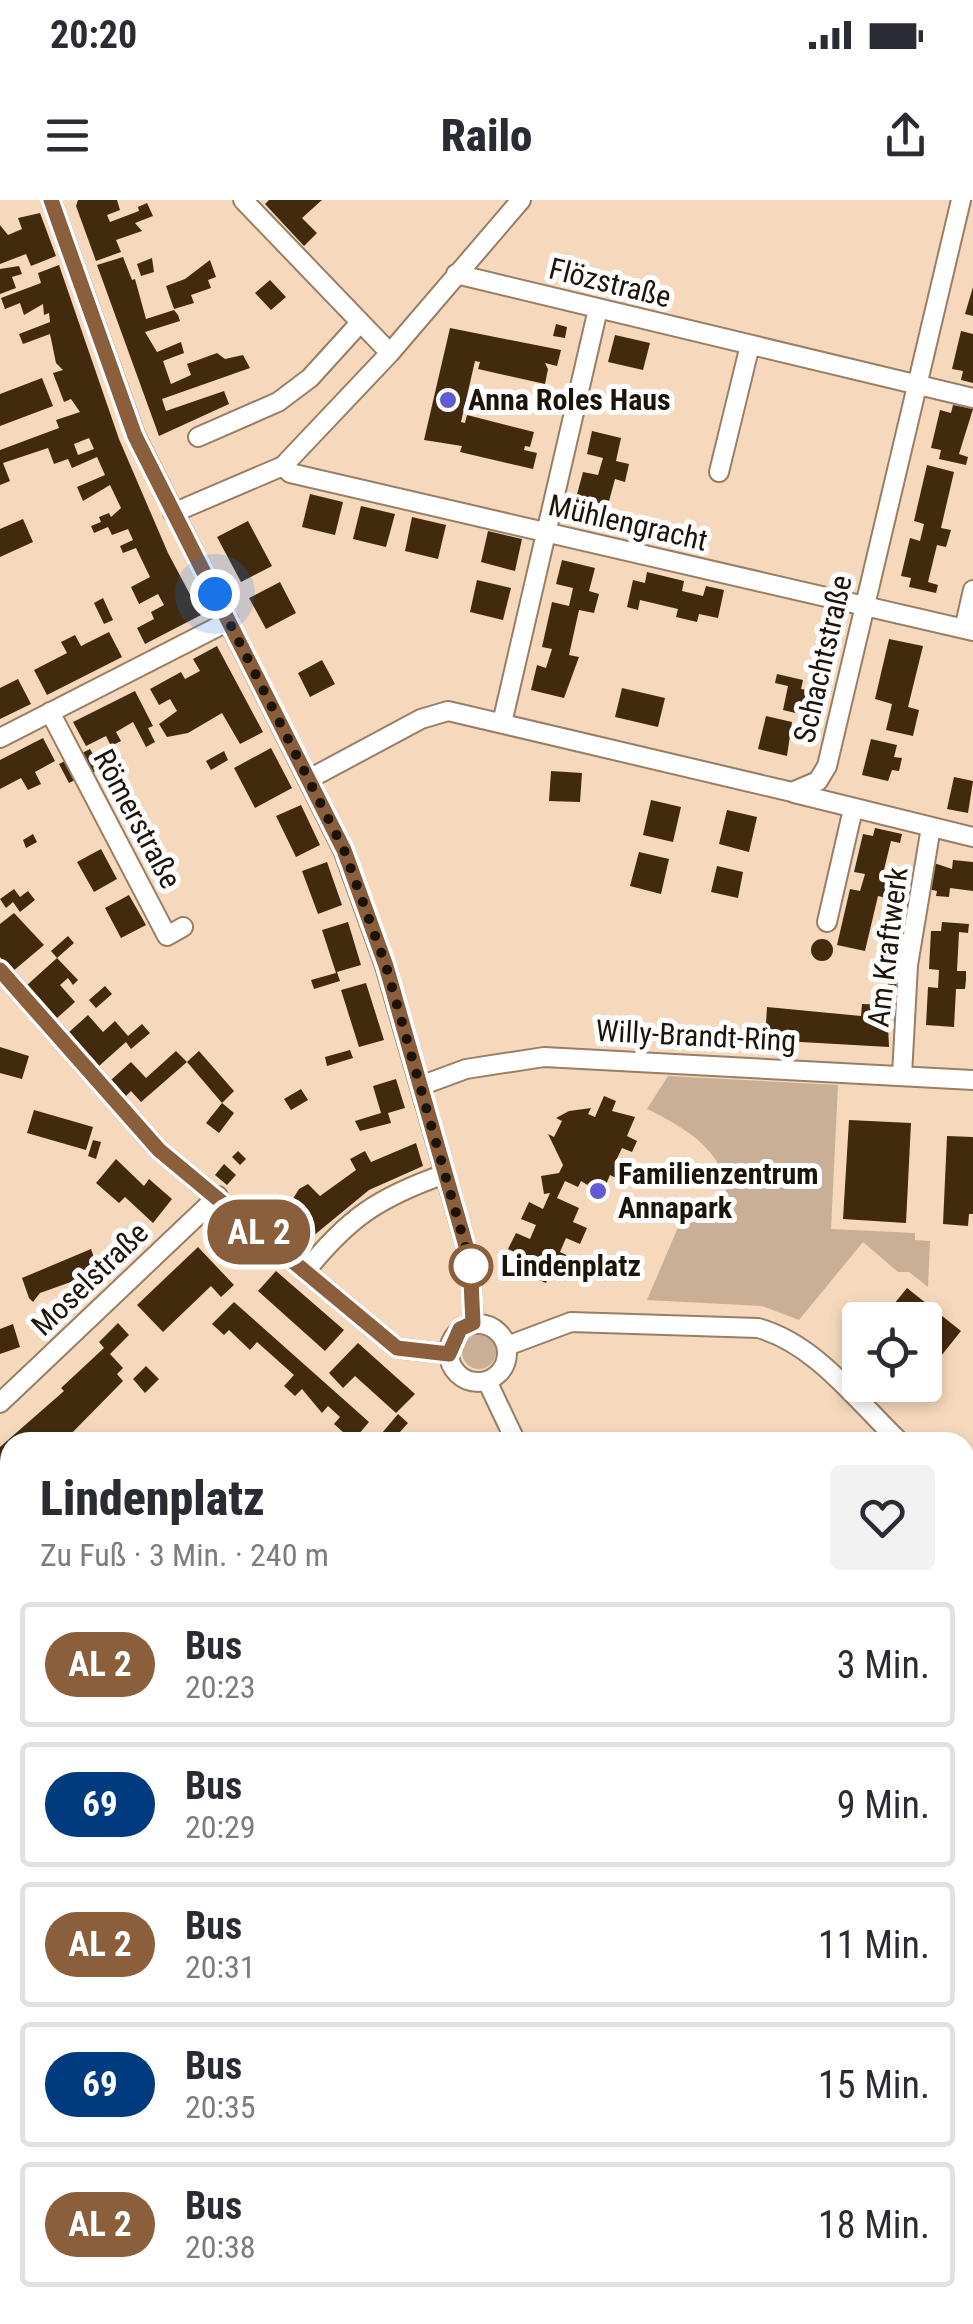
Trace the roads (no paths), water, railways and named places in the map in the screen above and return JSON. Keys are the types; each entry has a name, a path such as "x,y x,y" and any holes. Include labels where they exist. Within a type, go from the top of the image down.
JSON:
{"street":[{"path":"52,200 135,436 344,850 420,1086 473,1275 473,1323"},
{"path":"244,200 390,353"},
{"path":"173,514 284,466 390,353 521,200"},
{"name":"Schachtstraße","path":"792,792 818,781 828,766 961,200"},
{"name":"Flözstraße","path":"456,274 973,398"},
{"path":"502,722 598,309"},
{"path":"198,436 278,402 310,378 359,324"},
{"path":"719,472 750,345"},
{"name":"Mühlengracht","path":"284,466 290,473 968,630 973,590"},
{"path":"0,738 229,621"},
{"name":"Römerstraße","path":"50,712 168,936 183,927"},
{"path":"309,779 434,714 448,712 792,792"},
{"name":"Am Kraftwerk","path":"792,792 973,837"},
{"name":"Am Kraftwerk","path":"828,922 853,809"},
{"name":"Am Kraftwerk","path":"902,1074 908,966 931,827"},
{"path":"0,970 159,1150 397,1348 449,1354"},
{"name":"Willy-Brandt-Ring","path":"420,1086 466,1069 544,1057 973,1080"},
{"path":"305,1272 336,1232 374,1202 445,1174"},
{"name":"Moselstraße","path":"0,1403 218,1196"},
{"path":"507,1346 570,1322 758,1328 786,1336 813,1356 890,1432"},
{"path":"473,1323 488,1324 500,1333 507,1346 507,1360 499,1374 487,1381 461,1377 449,1354 460,1329 473,1323"},
{"path":"487,1381 511,1432"}],"place":[{"name":"Anna Roles Haus","path":"448,400"},
{"name":"Familienzentrum Annapark","path":"598,1191"},
{"name":"Lindenplatz","path":"471,1266"}]}
